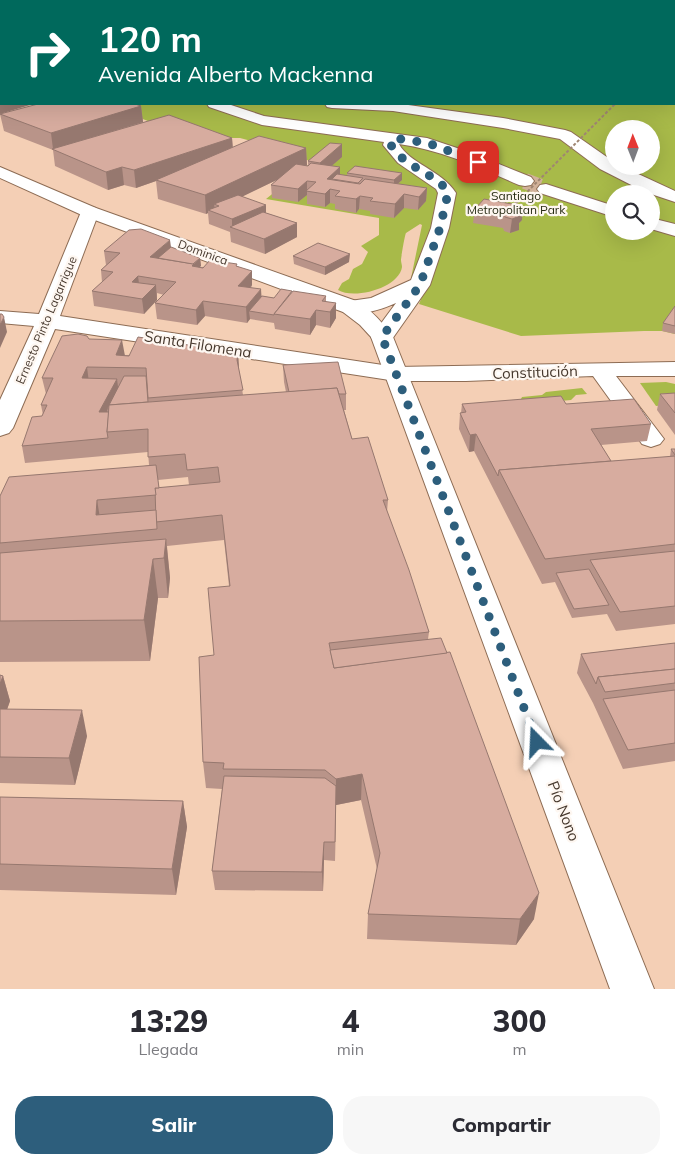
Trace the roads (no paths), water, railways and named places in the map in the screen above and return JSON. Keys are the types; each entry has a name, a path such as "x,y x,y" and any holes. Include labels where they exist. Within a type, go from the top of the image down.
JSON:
{"street":[{"path":"217,105 262,120 428,143 463,155 525,182"},
{"path":"352,105 393,107 436,113 565,135 606,165 675,198"},
{"path":"382,337 420,285 440,228 448,193 436,181 400,158 391,145 393,138"},
{"name":"Dominica","path":"0,172 90,212 351,307"},
{"path":"546,189 605,209"},
{"name":"Ernesto Pinto Lagarrigue","path":"0,428 47,321 90,212"},
{"path":"660,226 675,230"},
{"path":"351,307 376,304 420,285"},
{"name":"Pío Nono","path":"351,307 365,316 382,337 632,989"},
{"name":"Santa Filomena","path":"0,317 47,321 396,374"},
{"path":"600,370 652,439"},
{"name":"Constitución","path":"396,374 442,376 600,370 675,370"}],"tunnel":[{"path":"525,181 546,189"}],"railway":[{"path":"504,215 614,105"}],"park label":[{"name":"Santiago Metropolitan Park","path":"516,202"}]}
